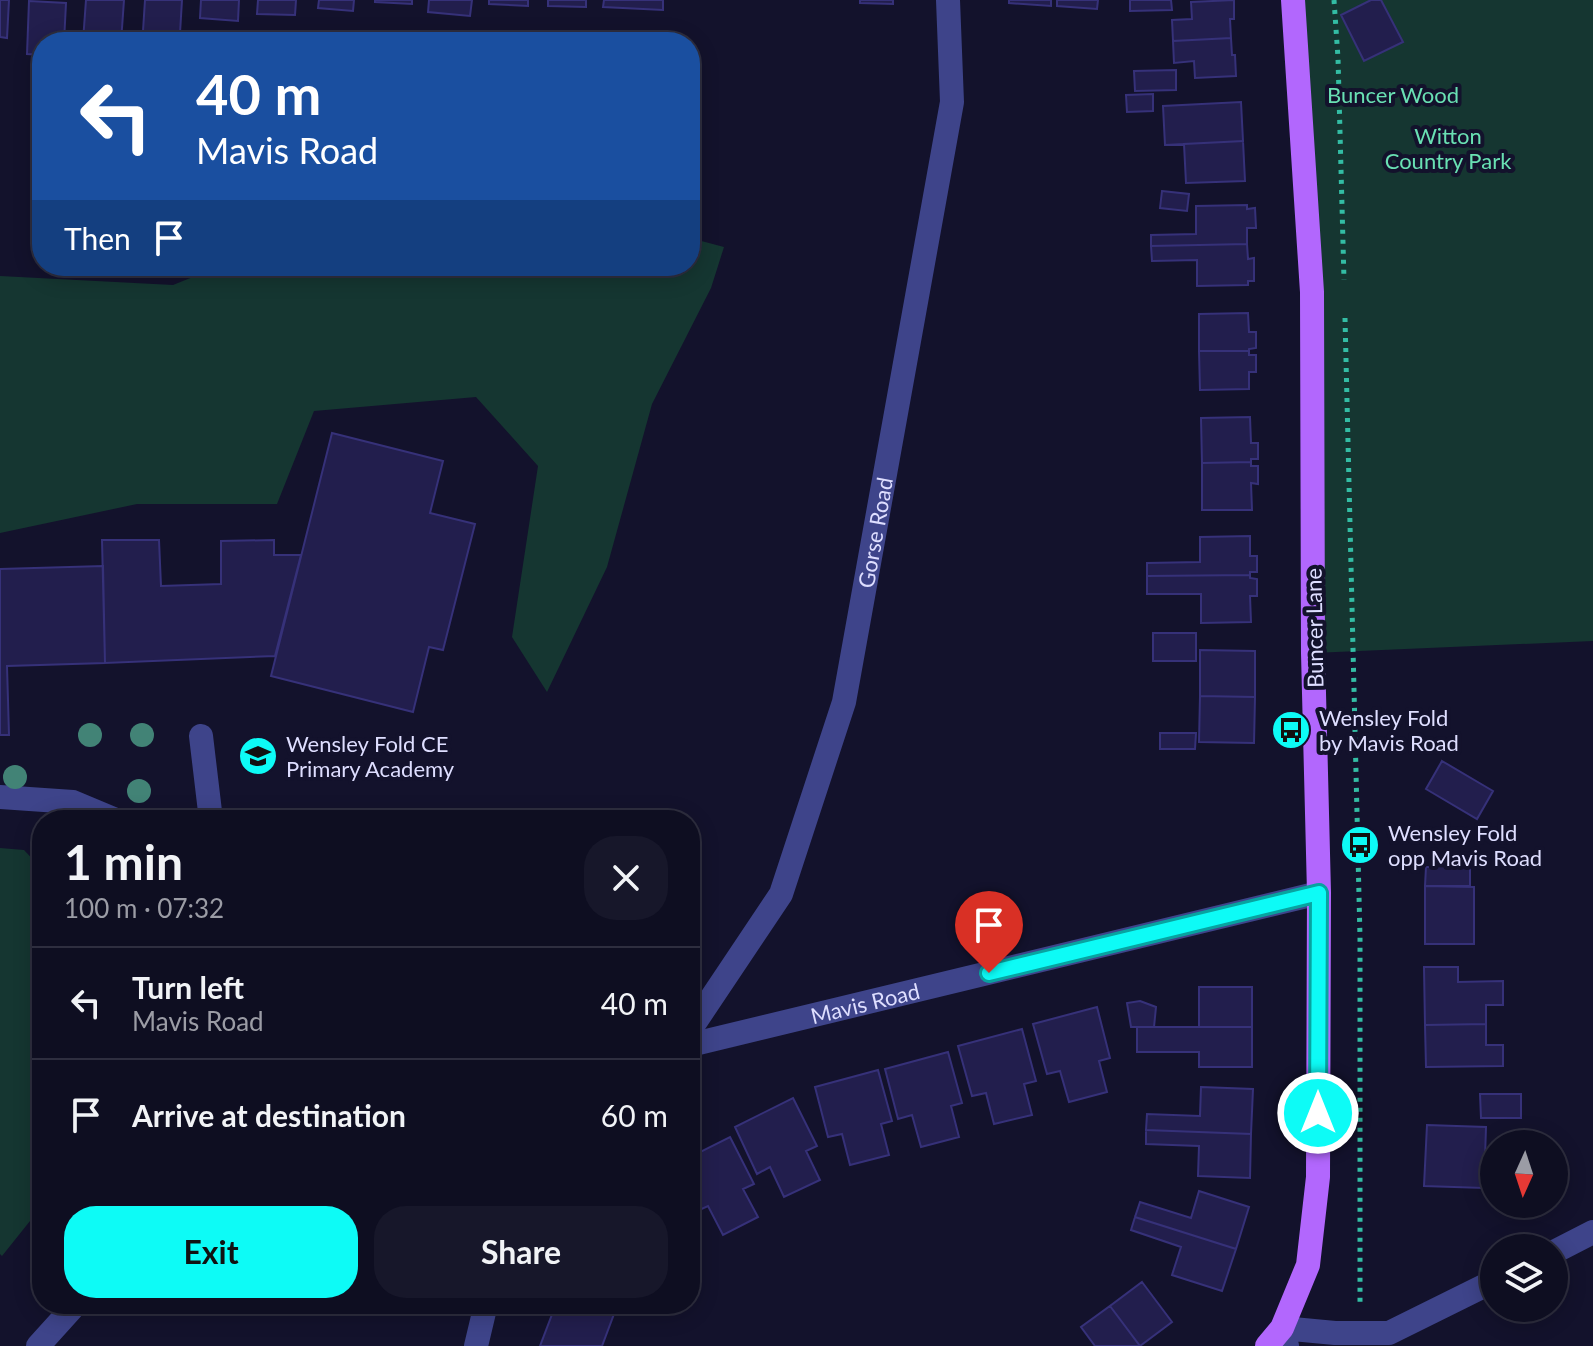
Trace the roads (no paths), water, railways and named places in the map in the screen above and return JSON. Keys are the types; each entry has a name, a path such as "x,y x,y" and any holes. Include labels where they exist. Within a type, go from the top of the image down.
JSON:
{"main road":[{"name":"Buncer Lane","path":"1278,1340 1308,1265 1318,1177 1319,893 1313,653 1312,292 1293,0"}],"street":[{"name":"Gorse Road","path":"700,1015 781,894 844,702 952,102 948,0"},
{"path":"201,736 210,810"},
{"path":"0,797 73,802 92,810"},
{"name":"Mavis Road","path":"700,1043 1319,893"},
{"path":"1568,1245 1593,1232"},
{"path":"1278,1340 1335,1333 1389,1333 1480,1288"},
{"path":"38,1346 67,1314"},
{"path":"476,1346 484,1314"}],"place":[{"name":"Wensley Fold by Mavis Road","path":"1291,730"},
{"name":"Wensley Fold CE Primary Academy","path":"258,756"},
{"name":"Wensley Fold opp Mavis Road","path":"1360,845"}],"park label":[{"name":"Buncer Wood","path":"1393,94"},
{"name":"Witton Country Park","path":"1448,148"}]}
